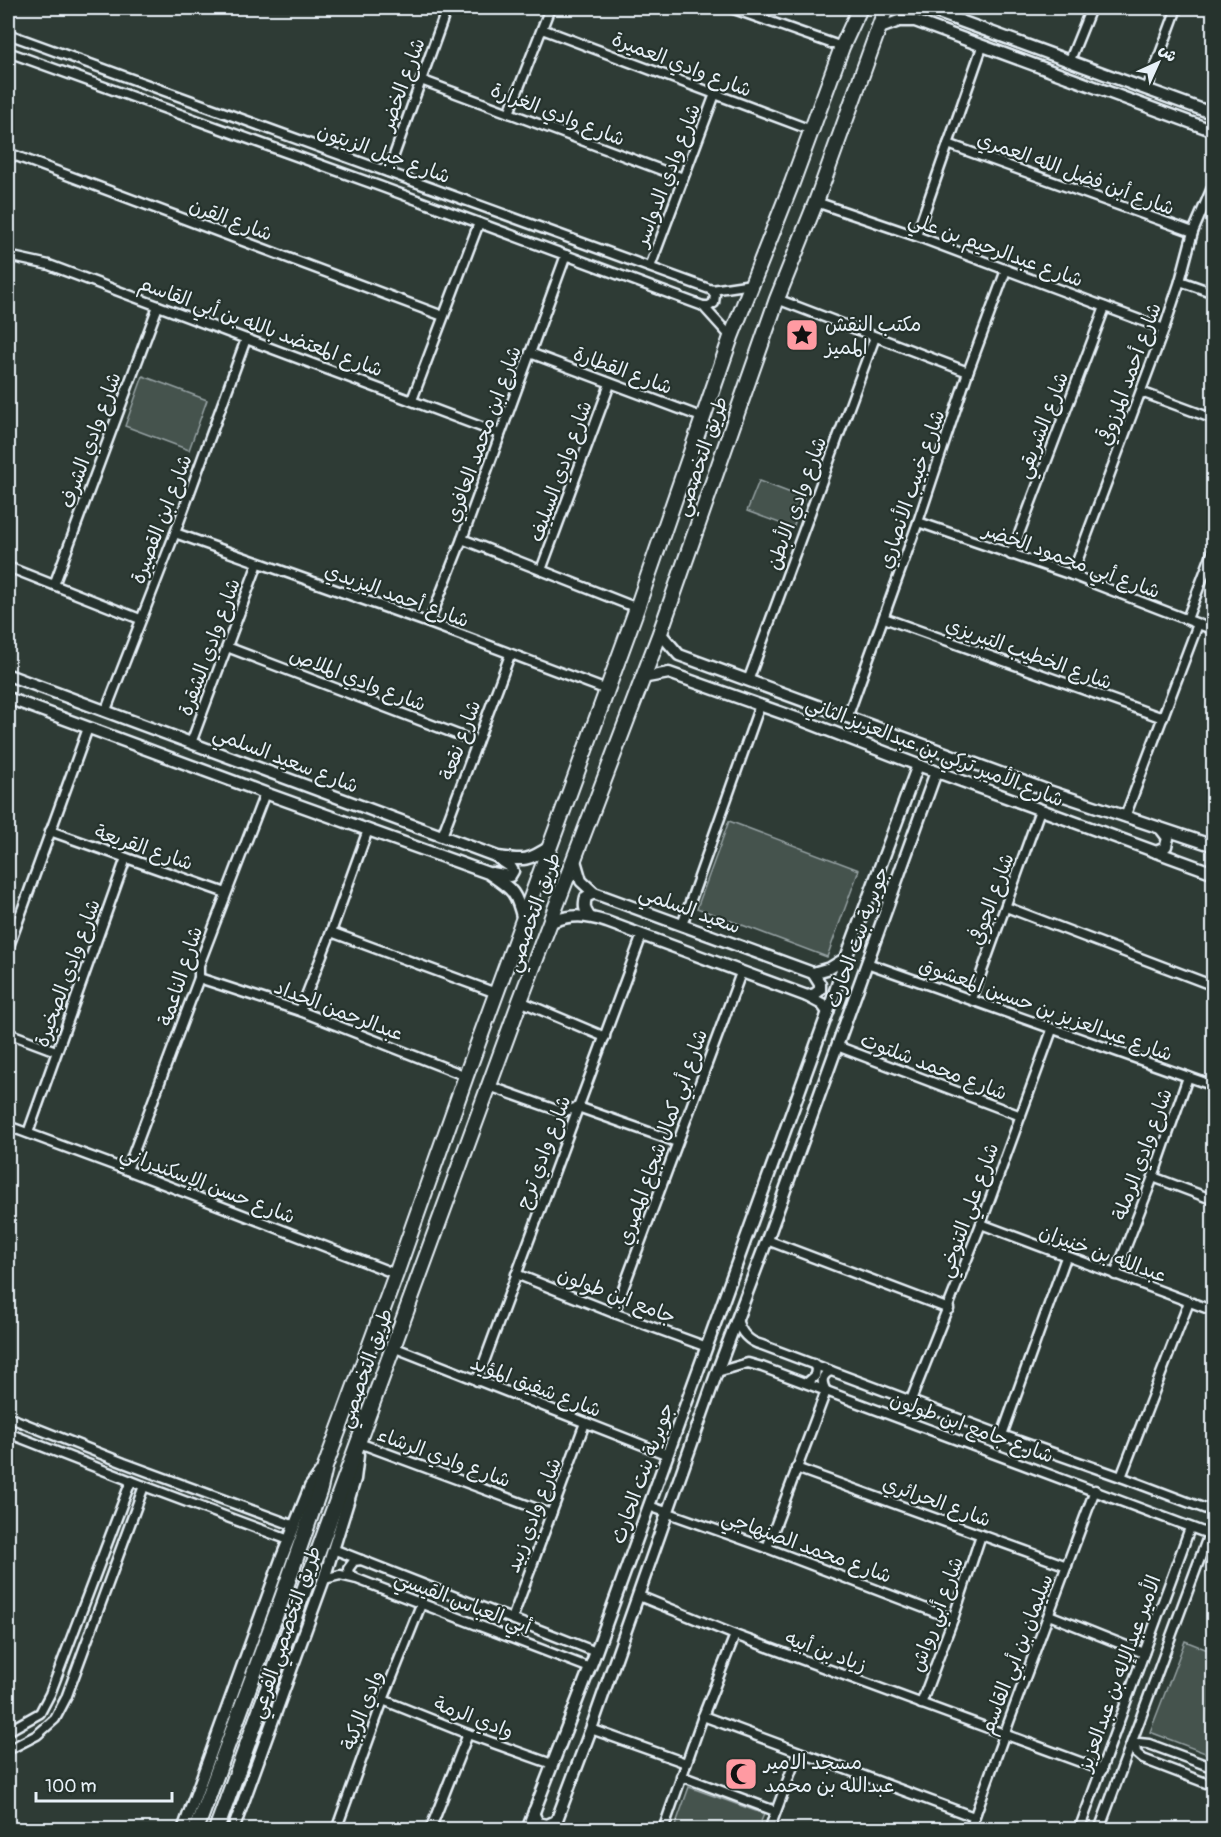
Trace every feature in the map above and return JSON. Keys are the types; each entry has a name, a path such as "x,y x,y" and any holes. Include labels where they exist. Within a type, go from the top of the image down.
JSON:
{"main road":[{"name":"طريق التخصصي","path":"196,1830 282,1598 320,1489 325,1467 466,1076 637,609 731,337 842,47 860,8"},
{"name":"طريق التخصصي","path":"216,1830 520,1001 660,633 777,299 816,202 886,8"}],"street":[{"name":"شارع الخضر","path":"388,172 447,8"},
{"path":"509,113 550,8"},
{"path":"731,8 743,10 842,47"},
{"path":"925,8 1214,114"},
{"path":"1070,60 1091,8"},
{"path":"1147,89 1177,8"},
{"path":"880,28 900,21 915,21 1214,131"},
{"name":"شارع وادي العميرة","path":"542,29 811,130"},
{"name":"شارع جبل الزيتون","path":"8,34 712,290 752,284"},
{"path":"916,236 982,47"},
{"name":"شارع جبل الزيتون","path":"8,52 703,306 731,337"},
{"name":"شارع وادي الغرارة","path":"421,80 683,178"},
{"name":"شارع وادي الدواسر","path":"650,267 715,94"},
{"name":"شارع أبن فضل الله العمري","path":"948,144 1192,232"},
{"name":"شارع القرن","path":"8,153 442,316"},
{"name":"شارع أحمد المرزوقي","path":"1072,575 1164,329 1180,281 1192,232 1214,183"},
{"name":"شارع عبدالرحيم بن علي","path":"816,202 916,236 1164,329"},
{"path":"412,400 479,223"},
{"path":"8,254 8,264"},
{"name":"شارع المعتضد بالله بن أبي القاسم","path":"8,254 49,265 500,434"},
{"name":"شارع ابن محمد العافري","path":"429,623 566,255"},
{"name":"شارع خبيب الأنصاري","path":"847,718 1006,270"},
{"path":"1180,281 1214,293"},
{"path":"703,306 714,303 715,295 712,290"},
{"path":"777,299 968,372"},
{"name":"شارع وادي الشرف","path":"54,585 158,306"},
{"name":"شارع الشريقي","path":"1011,555 1105,307"},
{"name":"شارع وادي الأبطن","path":"748,681 875,337"},
{"name":"شارع ابن القصيرة","path":"105,710 175,533 246,339"},
{"name":"شارع القطارة","path":"530,353 704,418"},
{"name":"شارع وادي السليف","path":"541,570 610,384"},
{"path":"1141,392 1214,419"},
{"name":"شارع أبي محمود الخضر","path":"918,522 1072,575 1214,630"},
{"name":"شارع أحمد اليزيدي","path":"175,533 429,623 607,690"},
{"path":"462,539 637,609"},
{"path":"1186,619 1214,548"},
{"name":"شارع وادي الشقرة","path":"192,743 258,563"},
{"path":"8,567 140,619"},
{"name":"شارع الخطيب التبريزي","path":"884,618 1163,718"},
{"path":"1125,817 1198,624"},
{"name":"شارع الأمير تركي بن عبدالعزيز الثاني","path":"660,633 679,655 1049,791 1214,846"},
{"name":"شارع وادي الملاص","path":"227,647 477,742"},
{"name":"شارع نقعة","path":"442,836 510,655"},
{"path":"642,678 669,673 673,659 679,655"},
{"name":"شارع الأمير تركي بن عبدالعزيز الثاني","path":"669,673 1214,873"},
{"name":"شارع سعيد السلمي","path":"8,675 498,857 518,860 533,858 551,846"},
{"path":"741,699 748,681"},
{"path":"777,711 788,705 788,701 781,694"},
{"name":"شارع سعيد السلمي","path":"8,698 488,873 518,898 523,920"},
{"path":"799,719 792,707 796,702 805,702"},
{"path":"682,925 760,705"},
{"path":"8,949 88,728"},
{"name":"جويرية بنت الحارث","path":"528,1830 596,1652 846,958 918,765"},
{"name":"جويرية بنت الحارث","path":"554,1825 591,1729 717,1372 936,772"},
{"path":"265,793 271,773"},
{"path":"910,785 922,780 930,789"},
{"path":"1040,810 1049,791"},
{"name":"شارع الناعمة","path":"127,1170 199,978 199,965 265,793"},
{"name":"شارع الجوفي","path":"972,999 1040,810"},
{"path":"1156,852 1163,849 1168,838 1161,829"},
{"path":"300,1011 368,830"},
{"name":"شارع القريعة","path":"50,831 226,893"},
{"path":"448,858 455,841"},
{"path":"488,873 510,876 513,871 510,866 498,857"},
{"path":"574,857 581,881 594,893 586,897 584,904 589,916"},
{"name":"شارع وادي الصخيرة","path":"28,1133 126,858"},
{"name":"سعيد السلمي","path":"594,893 813,973"},
{"path":"1006,907 1214,986"},
{"name":"سعيد السلمي","path":"551,922 568,916 589,916 807,996 822,1004 828,1012"},
{"path":"331,932 496,993"},
{"name":"شارع وادي ترج","path":"477,1381 642,935"},
{"path":"807,996 819,990 820,984 813,973 830,968 846,958"},
{"name":"شارع عبدالعزيز بن حسين المعشوق","path":"867,963 1214,1086"},
{"name":"شارع أبي كمال شجاع المصري","path":"614,1313 741,972"},
{"name":"عبدالرحمن الحداد","path":"199,978 300,1011 466,1076"},
{"path":"520,1001 605,1037"},
{"name":"شارع علي التنوخي","path":"911,1401 949,1309 1052,1030"},
{"path":"8,1033 56,1051"},
{"name":"شارع محمد شلتوت","path":"837,1046 1020,1116"},
{"name":"شارع وادي الرملة","path":"1115,1275 1188,1077"},
{"path":"489,1086 562,1112 578,1107 677,1142"},
{"path":"794,1107 796,1114 805,1120 812,1115"},
{"path":"786,1128 793,1123 798,1124 803,1126 805,1135"},
{"name":"شارع حسن الإسكندراني","path":"8,1126 396,1274"},
{"path":"1153,1177 1214,1200"},
{"name":"عبدالله بن خنيزان","path":"981,1224 1214,1311"},
{"path":"767,1240 949,1309"},
{"path":"1002,1435 1066,1257"},
{"name":"جامع ابن طولون","path":"516,1274 707,1347"},
{"path":"1121,1477 1189,1302"},
{"name":"شارع جامع ابن طولون","path":"737,1319 739,1328 753,1343 1214,1512"},
{"name":"شارع شفيق المؤيد","path":"393,1347 668,1455"},
{"name":"شارع جامع ابن طولون","path":"717,1372 734,1365 748,1363 1211,1535"},
{"path":"807,1383 816,1376 814,1364"},
{"path":"767,1548 826,1391 822,1385 822,1378 831,1371"},
{"path":"8,1417 295,1526"},
{"name":"شارع وادي زبيد","path":"512,1619 585,1423"},
{"path":"8,1433 289,1539"},
{"name":"طريق التخصصي الفرعي","path":"233,1830 324,1579 355,1479 359,1443"},
{"name":"شارع وادي الرشاء","path":"359,1443 551,1514"},
{"path":"98,1468 103,1455"},
{"name":"طريق التخصصي الفرعي","path":"183,1830 289,1539 310,1487 325,1467"},
{"name":"شارع الحرائري","path":"796,1468 1067,1566"},
{"path":"8,1731 40,1713 50,1694 131,1481"},
{"path":"8,1750 37,1735 55,1719 66,1698 144,1486"},
{"name":"سليمان بن أبي القاسم","path":"970,1830 1095,1490"},
{"path":"225,1516 231,1502"},
{"name":"شارع محمد الصنهاجي","path":"649,1506 953,1619"},
{"name":"الأمير عبدالإله بن عبدالعزيز","path":"1079,1830 1190,1528"},
{"name":"شارع أبي رواش","path":"921,1704 953,1619 981,1534"},
{"name":"الأمير عبدالإله بن عبدالعزيز","path":"1099,1830 1211,1535"},
{"name":"أبي العباس القيسي","path":"333,1550 596,1652"},
{"path":"357,1579 349,1574 348,1569 354,1561 361,1560"},
{"name":"أبي العباس القيسي","path":"324,1579 340,1575 357,1579 590,1668"},
{"name":"زياد بن أبيه","path":"639,1596 735,1635 1102,1770"},
{"name":"وادي الركبة","path":"336,1830 383,1700 422,1602"},
{"path":"1049,1615 1144,1653"},
{"path":"663,1830 703,1716 735,1635"},
{"path":"565,1659 578,1655 577,1646 571,1642"},
{"name":"وادي الرمة","path":"383,1700 552,1764"},
{"path":"703,1716 974,1817"},
{"path":"591,1729 687,1763"},
{"path":"430,1830 468,1734"},
{"path":"1214,1768 1149,1744 1137,1744 1135,1748 1136,1753 1143,1760 1214,1786"},
{"path":"769,1830 798,1753"},
{"path":"1196,1779 1191,1776 1190,1769 1199,1762"},
{"path":"681,1776 775,1811"},
{"path":"534,1811 538,1823 554,1825"},
{"path":"528,1830 536,1827 542,1830"}],"shaded area":[{"path":"143,376 207,400 189,450 125,426"},
{"path":"759,481 804,498 793,528 747,511"},
{"path":"729,821 859,870 827,957 697,908"},
{"path":"1185,1641 1213,1652 1213,1756 1150,1732"},
{"path":"689,1787 764,1814 758,1829 674,1829"}],"place":[{"name":"مكتب النقش المميز","path":"802,335"},
{"name":"مسجد الامير عبدالله بن محمد","path":"741,1774"}]}
